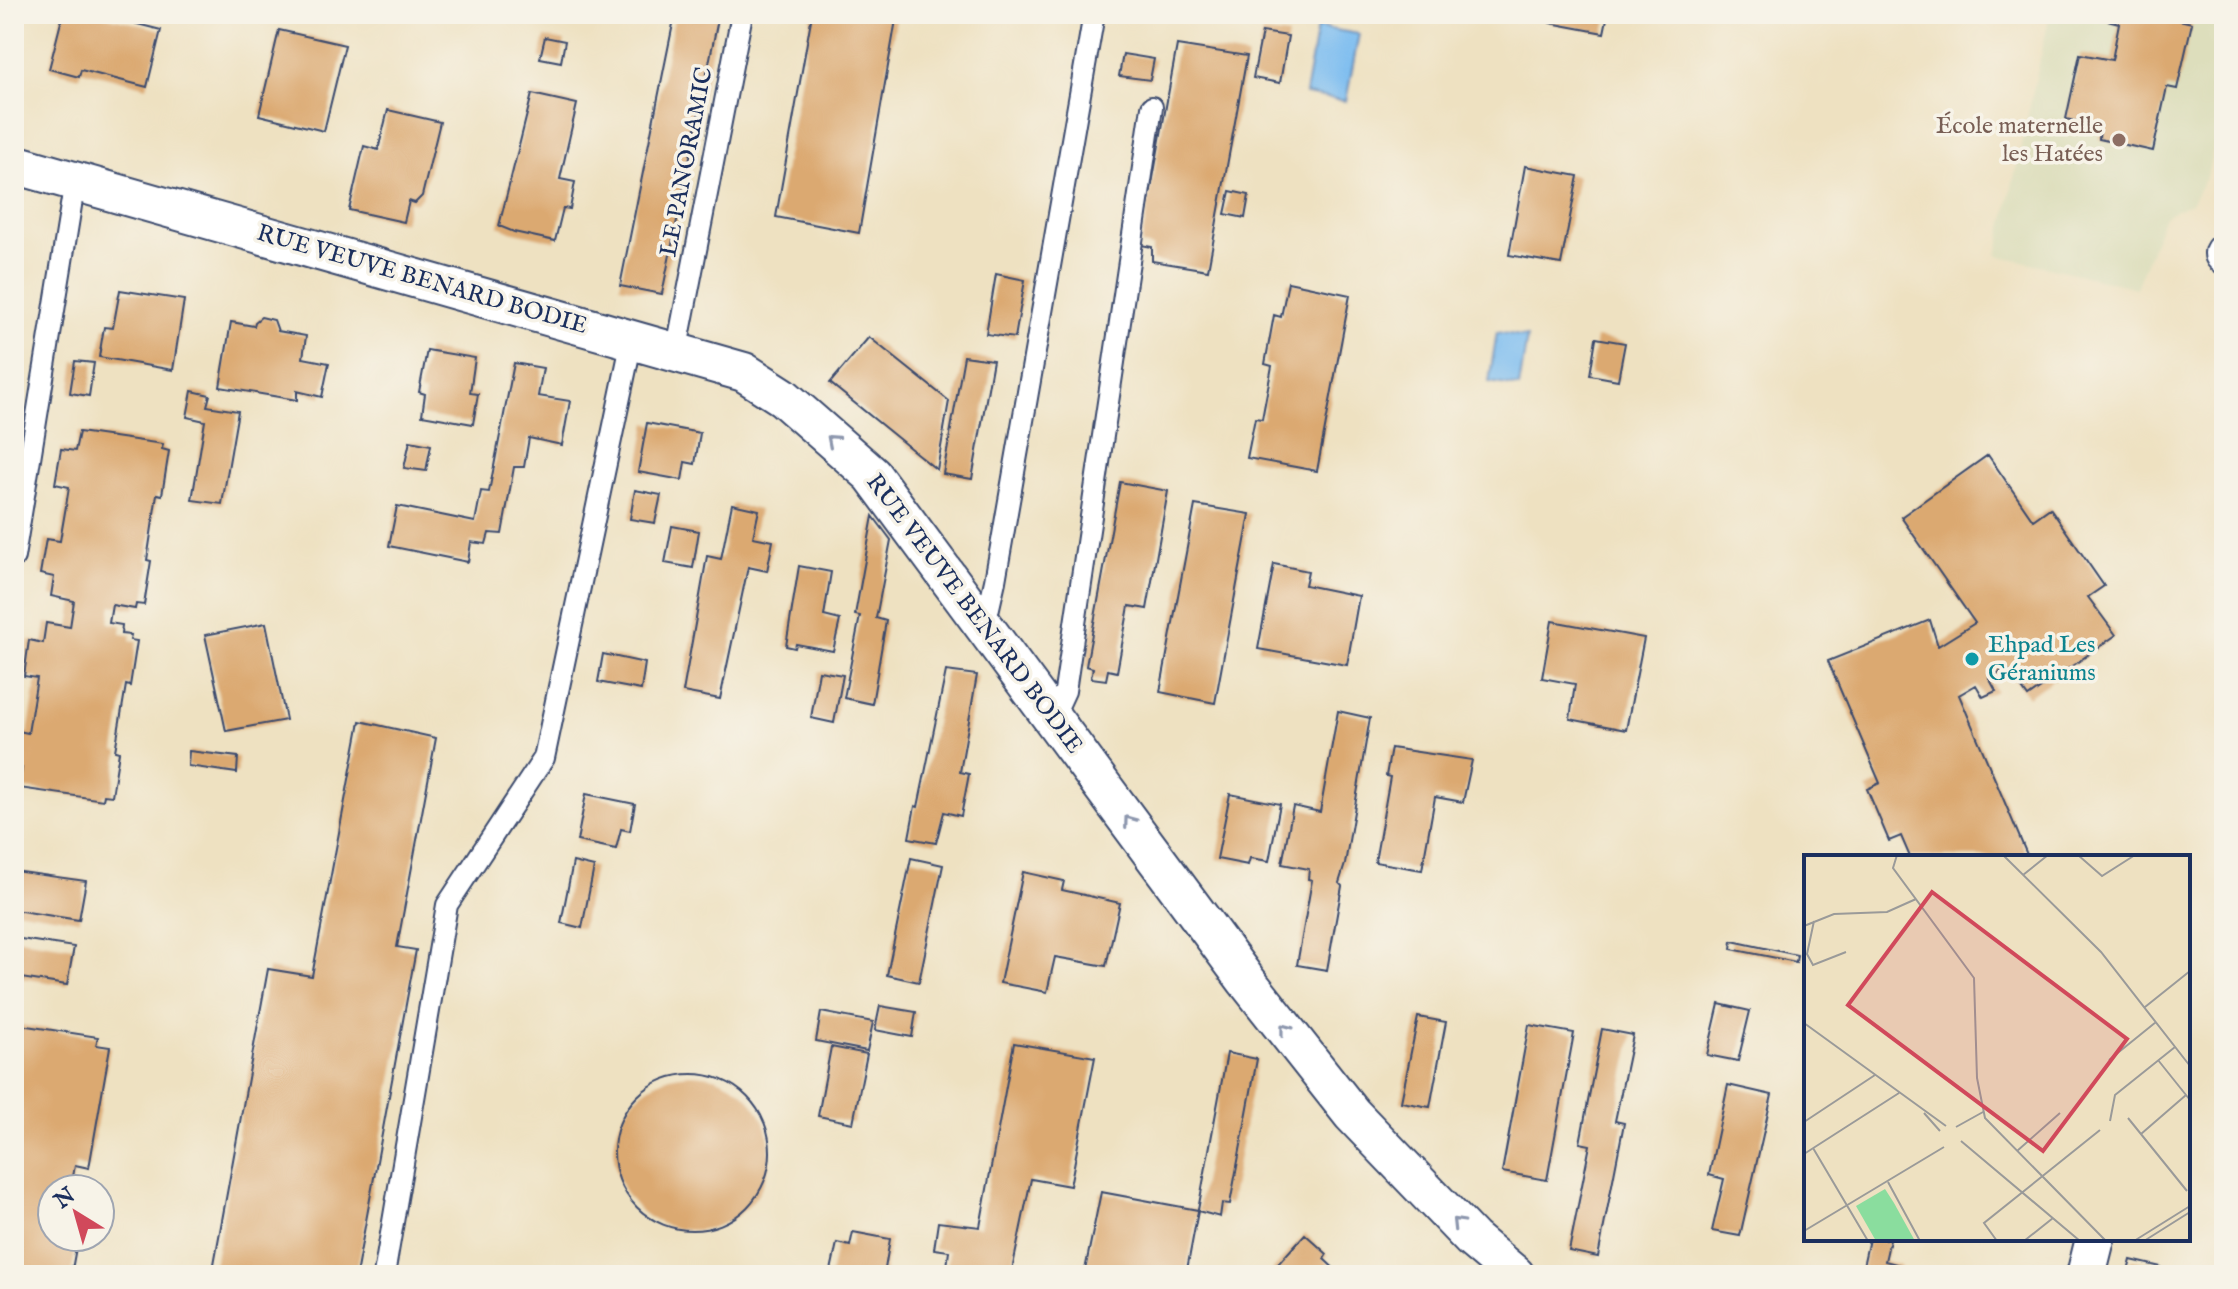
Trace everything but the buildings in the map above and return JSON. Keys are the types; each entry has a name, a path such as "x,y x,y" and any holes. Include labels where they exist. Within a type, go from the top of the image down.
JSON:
{"street":[{"name":"RUE VEUVE BENARD BODIE","path":"14,164 632,340 680,336 783,397 872,475 1246,980 1352,1114 1472,1239 1515,1275"},
{"path":"2086,1275 2094,1241"}],"lane":[{"name":"LE PANORAMIC","path":"680,336 742,14"},
{"path":"985,625 1094,14"},
{"path":"1053,717 1065,691 1152,107"},
{"path":"14,557 75,181"},
{"path":"384,1275 447,905 544,758 632,340"}],"shaded area":[{"name":"École maternelle les Hatées","path":"2050,14 2224,14 2224,105 2207,176 2191,203 2164,216 2136,288 1997,255"}],"water":[{"path":"1317,27 1359,34 1346,101 1305,94"},
{"path":"1497,332 1527,337 1519,387 1489,382"}],"place":[{"name":"École maternelle les Hatées","path":"2119,140"},
{"name":"Ehpad Les Géraniums","path":"1972,659"}]}
